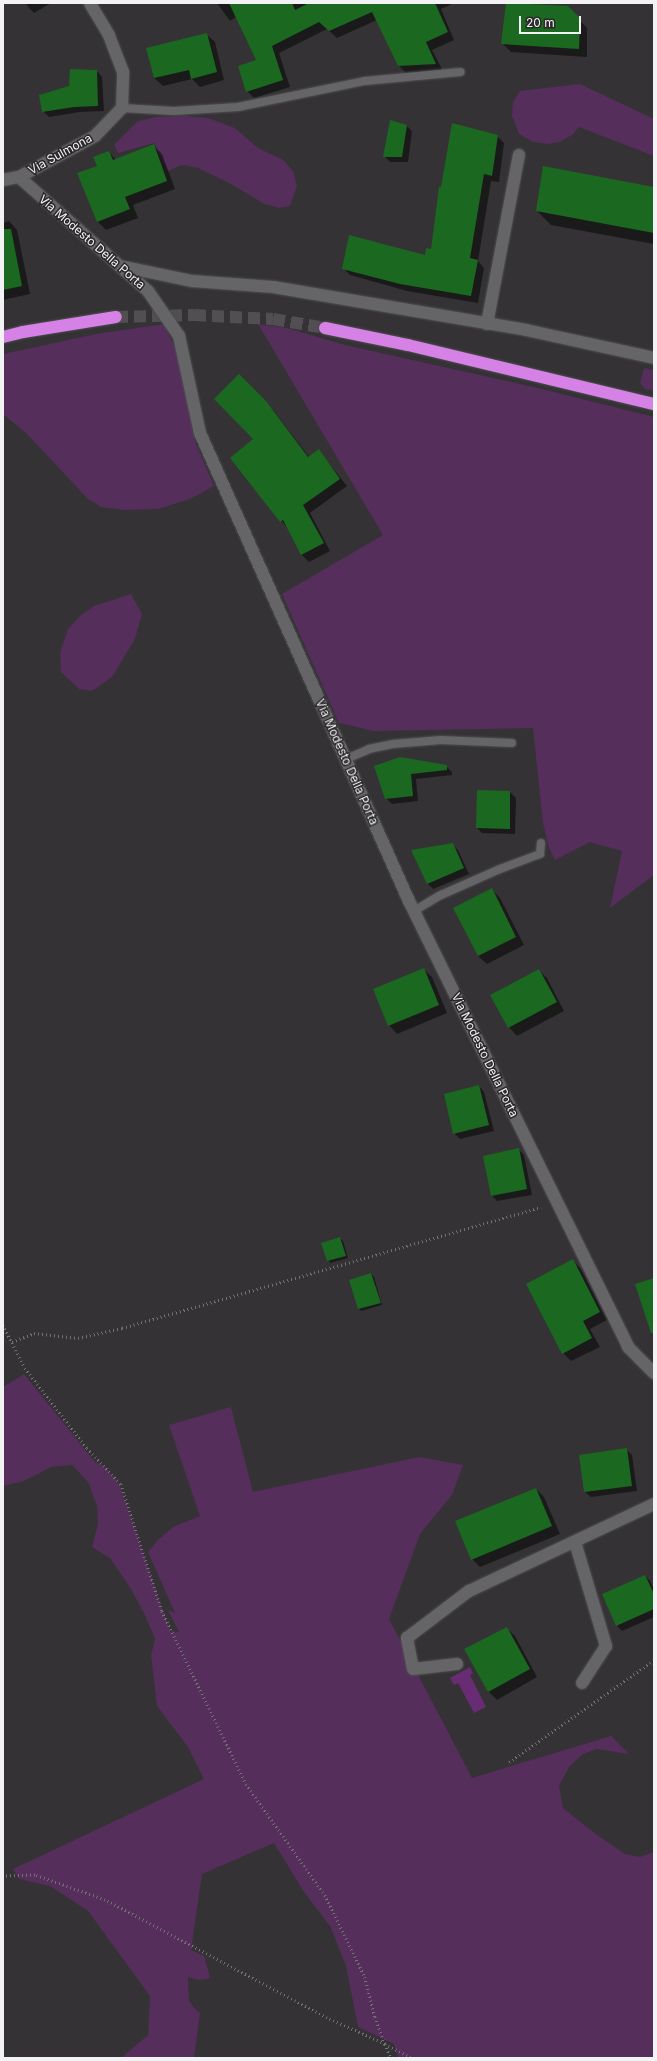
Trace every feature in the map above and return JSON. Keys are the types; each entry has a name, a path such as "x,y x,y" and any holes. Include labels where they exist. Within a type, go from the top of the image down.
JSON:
{"highway":[{"path":"3,337 30,331 116,317"},
{"path":"325,328 408,345 654,404"}],"street":[{"path":"90,3 109,35 124,72 122,108"},
{"name":"Via Sulmona","path":"3,180 19,177 95,136 122,108"},
{"path":"487,324 519,155"},
{"name":"Via Modesto Della Porta","path":"19,177 148,291 179,336 200,433 414,911 628,1347 654,1373"},
{"path":"119,266 192,281 272,287 487,324 654,358"},
{"path":"457,1664 413,1669 407,1638 470,1591 654,1504"},
{"path":"574,1542 606,1646 582,1683"}],"lane":[{"path":"122,108 174,111 238,107 365,81 461,72"},
{"path":"346,760 369,749 393,744 441,740 512,743"},
{"path":"414,911 441,895 500,868 540,854 541,843"}],"path":[{"path":"12,1342 34,1333 78,1338 122,1328 557,1202"},
{"path":"3,1325 25,1368 87,1448 121,1484 162,1611 246,1784 325,1895 365,1977 375,2017 391,2058"},
{"path":"509,1762 654,1660"},
{"path":"3,1876 35,1875 105,1900 327,2018 412,2058"}],"shaded area":[{"path":"580,84 654,119 654,156 579,127 572,135 559,142 548,144 533,142 519,134 512,116 513,102 520,91"},
{"path":"185,116 208,118 235,128 258,148 283,160 293,171 297,186 290,206 279,208 264,204 233,185 198,168 182,165 168,171 154,143 118,153 114,145 138,121 156,117"},
{"path":"164,324 175,348 196,444 214,486 190,499 158,509 124,510 101,507 87,498 26,433 3,414 3,354 96,334"},
{"path":"258,324 287,328 345,345 538,388 654,417 654,875 610,908 622,851 590,842 555,860 549,848 543,823 533,728 374,731 339,723 282,594 383,535"},
{"path":"644,368 654,370 654,391 645,389 640,383"},
{"path":"131,594 142,614 135,639 112,677 92,691 79,689 61,672 60,653 68,629 81,615 94,606"},
{"path":"24,1374 95,1462 104,1466 119,1483 170,1631 179,1632 168,1610 175,1613 148,1552 158,1540 173,1527 200,1516 169,1425 231,1407 253,1492 419,1457 463,1465 452,1495 420,1534 389,1619 472,1778 611,1736 629,1754 597,1749 583,1754 569,1767 559,1786 563,1808 597,1835 625,1854 640,1857 654,1852 654,2058 393,2058 398,2057 394,2044 358,2027 346,1966 330,1926 304,1892 274,1843 202,1874 191,1950 204,1956 210,1977 208,1979 198,1980 188,1977 189,2000 194,2008 200,2013 194,2058 121,2058 148,2035 150,1996 88,1911 50,1886 19,1879 13,1869 204,1779 188,1747 157,1706 151,1655 155,1639 144,1613 131,1589 110,1558 92,1547 98,1524 97,1506 88,1482 72,1465 51,1467 24,1481 3,1486 3,1387"},
{"path":"470,1667 473,1673 470,1675 486,1707 474,1713 458,1683 454,1685 450,1678"}],"building":[{"path":"229,3 292,3 295,10 309,3 435,3 448,32 426,42 436,64 398,66 372,12 329,31 319,22 272,46 283,80 246,92 238,66 256,60"},
{"path":"506,3 568,6 580,18 579,49 501,44"},
{"path":"207,33 217,72 191,79 189,70 154,78 146,48"},
{"path":"70,69 97,70 98,106 74,107 42,112 39,95 69,86"},
{"path":"390,120 407,125 402,157 383,157"},
{"path":"452,123 498,135 492,176 484,174 470,258 478,260 471,296 400,284 342,269 349,235 425,255 426,248 431,249 439,187 441,187"},
{"path":"154,144 167,181 125,197 130,209 97,222 77,173 97,166 93,157 109,151 113,160"},
{"path":"543,166 654,187 654,233 536,211"},
{"path":"3,229 11,229 22,286 3,290"},
{"path":"239,374 266,401 308,457 319,449 340,479 303,505 324,543 301,555 283,520 280,522 230,458 253,439 214,399"},
{"path":"400,757 447,765 447,770 411,774 413,796 385,799 374,766"},
{"path":"477,790 510,791 510,829 476,828"},
{"path":"453,843 464,868 427,884 411,850"},
{"path":"492,888 516,937 478,956 453,908"},
{"path":"424,968 439,1005 388,1026 373,989"},
{"path":"539,969 557,1002 508,1028 490,995"},
{"path":"479,1085 489,1125 453,1134 444,1094"},
{"path":"519,1148 527,1189 491,1196 483,1156"},
{"path":"340,1237 346,1256 327,1261 321,1243"},
{"path":"573,1259 600,1312 583,1321 592,1338 562,1354 526,1284"},
{"path":"371,1273 381,1303 358,1309 349,1280"},
{"path":"654,1278 654,1333 651,1333 635,1284"},
{"path":"627,1448 632,1486 584,1492 579,1455"},
{"path":"536,1488 552,1526 471,1560 455,1521"},
{"path":"645,1575 654,1594 654,1609 616,1626 602,1594"},
{"path":"507,1627 530,1669 488,1692 464,1649"}],"tunnel":[{"path":"116,317 194,315 273,319 325,328"}]}
